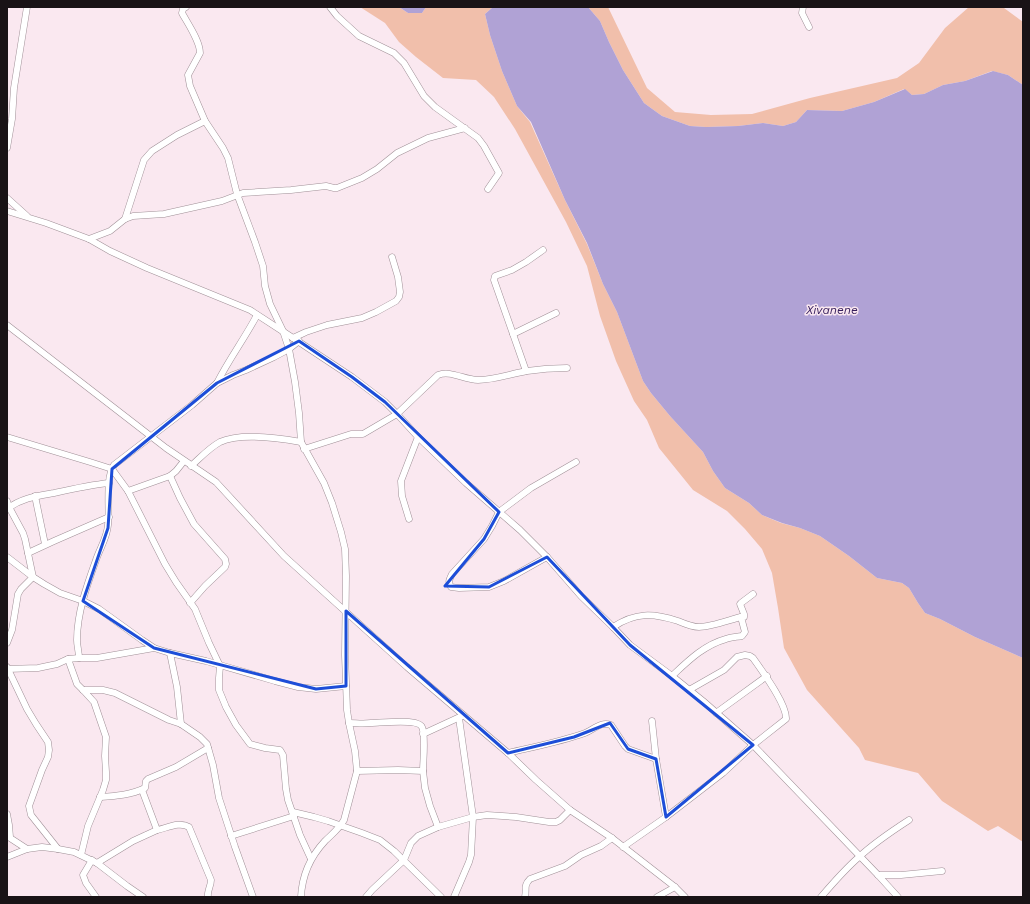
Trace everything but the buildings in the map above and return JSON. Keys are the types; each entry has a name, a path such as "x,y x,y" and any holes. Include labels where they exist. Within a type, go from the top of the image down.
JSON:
{"street":[{"path":"7,148 12,119 14,88 27,7"},
{"path":"186,7 182,13 200,49 200,53 188,75 190,86 205,121 224,148 228,158 237,194 256,242 263,266 265,286 270,304 283,331 289,349 296,382 302,445 324,483 332,503 345,549 346,686 349,722 355,751 357,771 344,820 341,826 324,842 311,859 305,874 301,897"},
{"path":"330,7 337,16 359,36 394,53 404,62 424,96 435,107 478,138 499,171 499,174 488,189"},
{"path":"803,7 802,13 809,27"},
{"path":"125,219 144,160 152,151 177,135 205,121"},
{"path":"89,239 110,231 125,219 133,216 164,214 222,201 237,194 326,186 337,188 362,178 377,169 397,153 428,138 466,128"},
{"path":"7,198 30,218"},
{"path":"7,211 89,239 110,251 147,268 250,310 352,377 384,402 466,483 520,530 630,645 690,690 753,746 898,897"},
{"path":"526,371 494,280 495,276 512,270 543,250"},
{"path":"293,338 327,325 362,318 396,301 400,292 398,277 392,257"},
{"path":"513,334 556,313"},
{"path":"217,383 224,368 248,332 257,315"},
{"path":"8,327 151,437 216,482 284,556 408,667 461,717 508,753 570,810 612,838 675,887 685,897"},
{"path":"79,658 77,631 83,601 92,570 108,528 109,482 114,465 192,405 217,383 289,349 299,341"},
{"path":"191,466 216,445 237,437 252,436 287,440 302,445 351,434 363,434 397,414 438,375 443,373 475,380 485,380 526,371 549,368 567,368"},
{"path":"409,519 402,496 400,481 418,436"},
{"path":"7,437 112,469 128,491 165,564 195,609 209,644 220,666 219,690 236,725 250,744 280,750 282,752 288,800 300,835 311,859"},
{"path":"128,491 170,476 176,471 184,460"},
{"path":"547,557 489,587 451,587 448,580 484,539 499,512 532,488 576,462"},
{"path":"170,476 194,524 225,559 226,564 225,567 190,603"},
{"path":"33,577 23,533 8,506 35,496 109,482"},
{"path":"35,496 45,544"},
{"path":"28,554 45,544 109,517"},
{"path":"7,557 44,584 60,593 83,601 99,609 154,648 298,687 316,690 346,686"},
{"path":"7,643 12,630 18,594 33,577"},
{"path":"672,676 701,651 726,639 742,636 744,634 745,632 741,617 744,616 740,606 741,603 753,594"},
{"path":"613,627 625,620 642,615 651,615 699,627 741,617"},
{"path":"58,849 31,815 29,806 48,757 48,742 27,709 7,668 38,668 79,658 97,658 154,648"},
{"path":"170,653 177,687 181,724"},
{"path":"624,848 723,773 786,719 786,711 767,676 750,656 745,655 737,657 724,670 690,690"},
{"path":"68,660 76,684 94,702 106,737 106,780 88,826 81,855"},
{"path":"716,713 767,676"},
{"path":"83,690 104,690 115,693 169,720 181,724 200,737 207,744 213,765 219,798 253,897"},
{"path":"423,734 461,717"},
{"path":"454,897 471,855 473,816 461,717"},
{"path":"652,721 656,759 666,817"},
{"path":"349,722 369,724 398,722 420,724 423,728 423,771 425,788 438,827"},
{"path":"508,753 574,737 607,723 611,724 628,750 656,759"},
{"path":"100,797 122,795 142,790 145,788 146,781 148,779 176,767 208,748"},
{"path":"357,771 423,771"},
{"path":"142,790 157,830"},
{"path":"366,897 404,860 411,843 418,836 438,827 473,816 487,815 556,822 570,810"},
{"path":"7,814 9,825 8,836 27,849"},
{"path":"231,836 293,814 314,817 380,840 404,860 441,897"},
{"path":"821,897 838,877 860,856 909,820"},
{"path":"96,897 86,883 83,875 94,861 157,830 185,824 189,828 211,880 211,884 207,892 208,897"},
{"path":"525,897 527,882 530,879 565,866 582,855 601,846 612,838"},
{"path":"7,857 27,849 42,847 74,852 94,861 143,897"},
{"path":"878,875 901,875 942,871"},
{"path":"657,897 675,887"}],"highlighted area":[{"path":"299,341 352,377 385,402 499,512 484,539 445,586 489,587 547,557 630,645 753,745 666,817 656,759 628,749 610,723 574,737 508,753 346,611 346,686 316,689 154,648 83,601 108,528 112,469 217,383"}],"shaded area":[{"path":"360,7 399,7 408,13 422,13 426,7 493,7 485,14 490,35 502,71 517,106 530,122 565,200 587,244 603,284 617,312 643,381 670,416 703,452 713,471 725,488 749,503 762,515 820,536 877,578 902,583 909,588 925,613 1023,658 1023,842 998,826 988,831 942,801 918,773 865,760 859,748 807,690 784,648 772,573 762,549 727,511 693,490 659,448 647,420 634,401 616,361 600,316 587,266 566,222 515,129 494,97 476,80 443,78 399,42 385,23"},
{"path":"588,7 608,7 647,88 675,112 711,115 752,114 810,98 897,78 919,63 945,28 969,7 1004,8 1023,22 1023,85 1008,75 992,71 965,81 943,85 924,94 912,95 904,89 874,102 842,111 807,110 796,122 783,126 763,123 738,126 690,126 662,116 644,103 623,70 600,21"}],"water":[{"path":"399,7 426,7 422,13 408,13"},
{"name":"Xivanene","path":"493,7 588,7 600,21 623,70 644,103 662,116 690,126 738,126 763,123 783,126 796,122 807,110 842,111 874,102 905,89 912,95 924,94 943,85 965,81 993,71 1008,75 1023,85 1023,658 925,613 909,588 902,583 877,578 820,536 762,515 749,503 725,488 713,471 703,452 670,416 643,381 617,312 603,284 587,243 565,200 531,122 517,106 502,71 490,35 485,14"}]}
